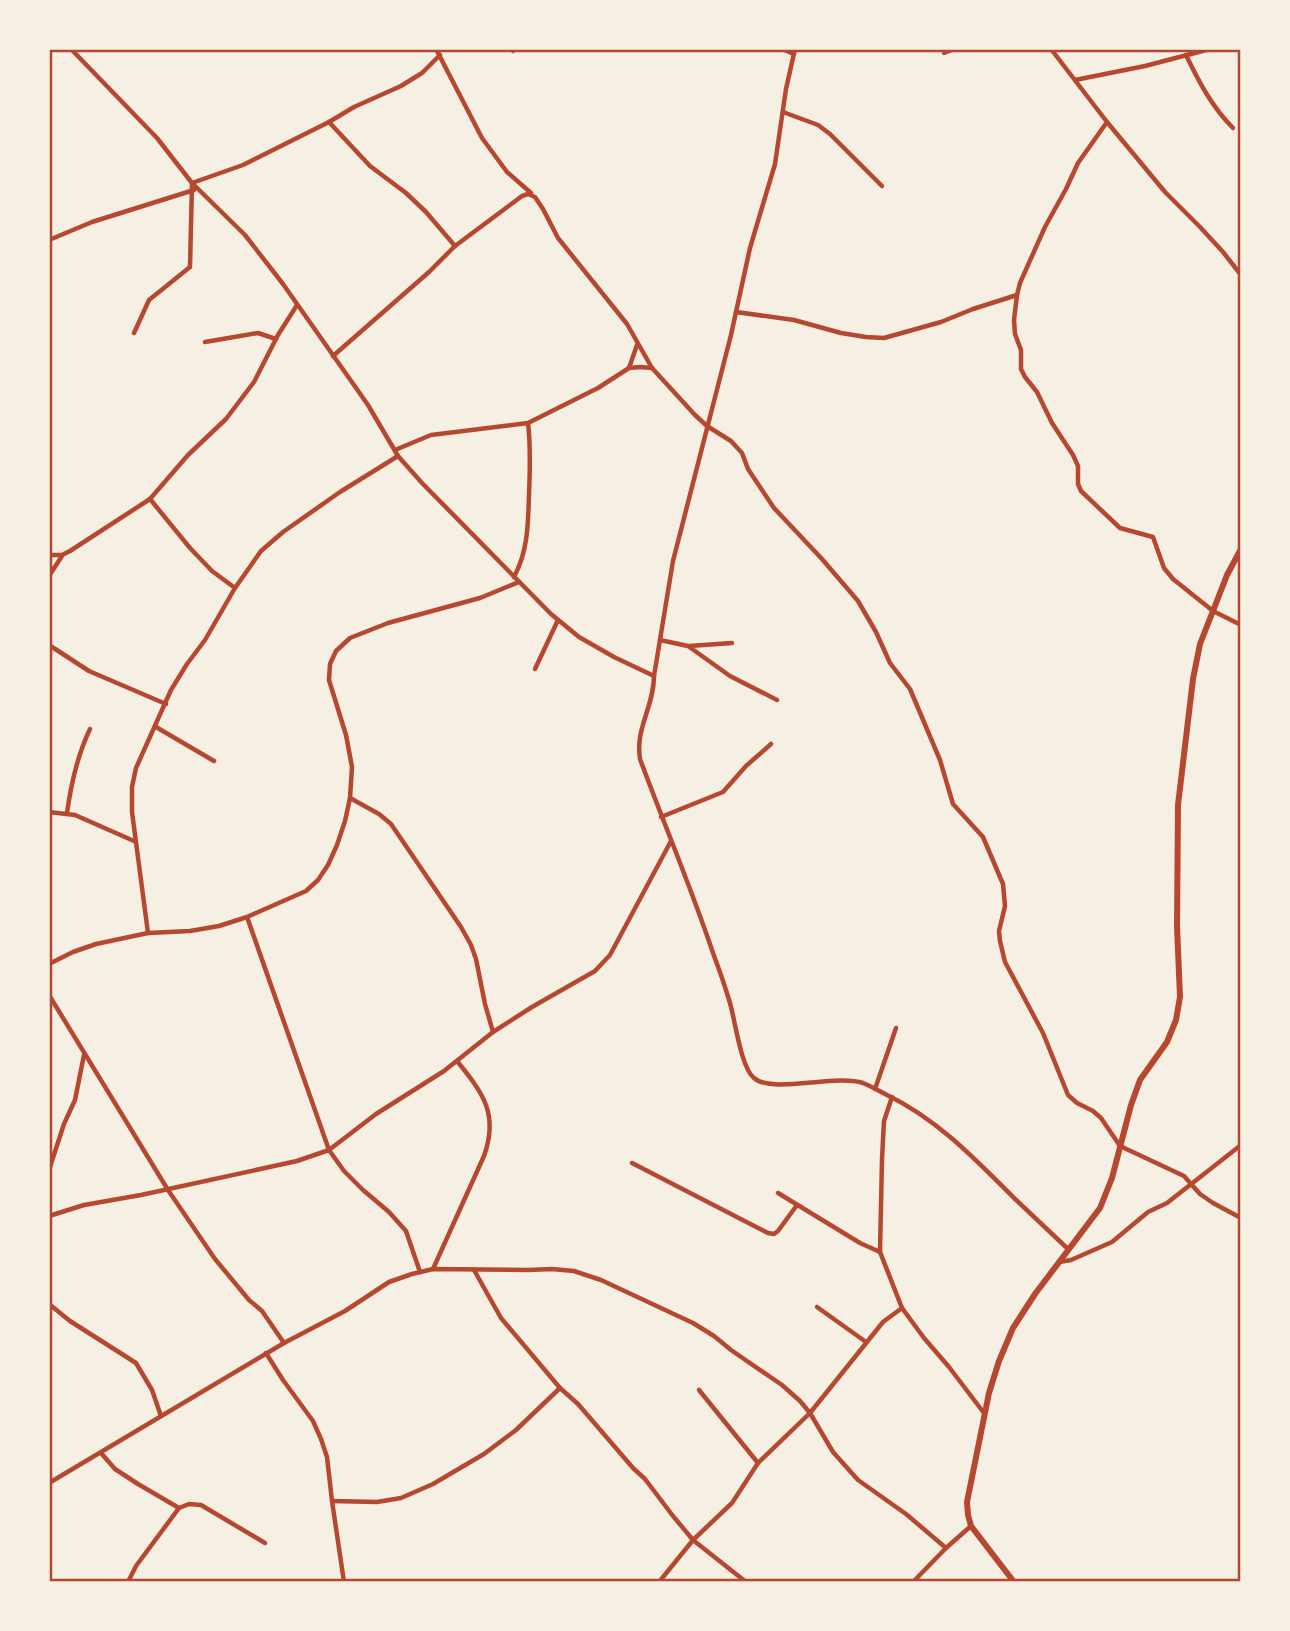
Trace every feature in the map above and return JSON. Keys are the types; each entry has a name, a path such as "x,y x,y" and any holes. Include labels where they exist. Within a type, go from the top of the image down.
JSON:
{"street":[{"path":"71,49 157,138 192,183 244,235 368,405 398,456 422,483 558,620 579,637 654,676"},
{"path":"436,49 482,138 507,172 535,197 558,238 627,324 652,368 707,426 731,440 774,508 858,601 890,663 910,689 940,760 953,804 983,837 1003,884 1005,906 999,931 1005,962 1044,1033 1068,1095 1101,1118 1121,1146 1184,1176 1206,1198 1241,1218"},
{"path":"782,49 794,51 775,164 750,248 673,561 652,695 639,736 640,759 689,885 730,1002 748,1072 755,1080 767,1084 837,1080 862,1083 909,1106 941,1129 980,1164 1068,1249"},
{"path":"944,53 954,49"},
{"path":"1051,49 1165,192 1223,252 1241,275"},
{"path":"1075,80 1210,49"},
{"path":"192,183 243,165 354,107 401,86 422,73 440,55"},
{"path":"1186,55 1211,103 1233,128"},
{"path":"783,112 818,125 882,186"},
{"path":"329,121 370,166 426,212 455,246"},
{"path":"1107,122 1078,163 1020,283 1014,320 1021,351 1021,369 1079,466 1078,484 1081,491 1120,528 1153,537 1164,568 1173,579 1213,611 1241,625"},
{"path":"134,333 149,300 190,267 192,183"},
{"path":"49,240 92,222 198,188"},
{"path":"333,356 455,246 522,197 528,194 535,197"},
{"path":"736,312 786,319 841,333 884,338 941,322 1017,295"},
{"path":"49,576 62,555 150,499 188,455 226,419 254,382 297,305"},
{"path":"205,342 258,333 276,339"},
{"path":"629,368 638,344"},
{"path":"394,450 431,435 528,422 598,388 629,368 652,368"},
{"path":"514,577 527,539 531,450 528,422"},
{"path":"148,933 132,812 134,778 171,690 261,551 340,492 398,456"},
{"path":"150,499 212,571 235,588"},
{"path":"1014,1582 971,1526 968,1515 967,1502 984,1413 999,1361 1013,1328 1058,1262 1100,1208 1112,1178 1140,1080 1167,1042 1177,1020 1180,997 1177,926 1178,805 1193,680 1200,645 1227,575 1241,549"},
{"path":"49,555 62,555"},
{"path":"49,964 96,944 148,933 219,926 247,917 306,891 328,865 345,821 350,798 352,767 346,734 329,680 330,664 336,652 350,638 388,623 480,598 519,582"},
{"path":"535,669 558,620"},
{"path":"660,640 688,646 732,643"},
{"path":"49,645 89,671 166,704"},
{"path":"688,646 730,676 777,700"},
{"path":"156,727 214,761"},
{"path":"66,813 72,781 90,729"},
{"path":"661,817 723,792 746,766 771,744"},
{"path":"350,798 391,824 461,926 476,959 493,1032"},
{"path":"49,812 66,813 91,820 135,841"},
{"path":"49,1216 84,1205 168,1190 297,1161 329,1150 376,1114 457,1061 493,1032 604,964 671,841"},
{"path":"247,917 329,1150 362,1190 406,1230 420,1272"},
{"path":"49,995 168,1190 215,1259 249,1300 262,1311 284,1343"},
{"path":"875,1089 896,1028"},
{"path":"49,1170 75,1100 85,1055"},
{"path":"433,1269 491,1138 485,1104 475,1083 457,1061"},
{"path":"892,1097 884,1121 880,1252 902,1308 984,1413"},
{"path":"1058,1262 1071,1260 1112,1242 1147,1212 1167,1203 1241,1145"},
{"path":"632,1163 768,1233 774,1234 778,1231 797,1205"},
{"path":"778,1193 860,1243 880,1252"},
{"path":"49,1483 266,1353 345,1311 389,1282 433,1269 552,1269 574,1271 601,1280 693,1323 782,1385 810,1413 833,1452 858,1480 906,1514 946,1548"},
{"path":"474,1269 501,1318 560,1388 578,1404 645,1479 693,1540 746,1582"},
{"path":"49,1304 70,1321 136,1363 152,1390 161,1416"},
{"path":"817,1307 866,1342"},
{"path":"659,1582 693,1540 732,1503 758,1463 810,1413 883,1322 902,1308"},
{"path":"266,1353 313,1422 321,1439 327,1457 344,1582"},
{"path":"332,1501 377,1503 401,1498 433,1484 516,1430 560,1388"},
{"path":"699,1390 758,1463"},
{"path":"101,1452 115,1469 179,1508"},
{"path":"128,1582 136,1566 179,1508 190,1504 201,1505 265,1543"},
{"path":"913,1582 971,1526"}]}
